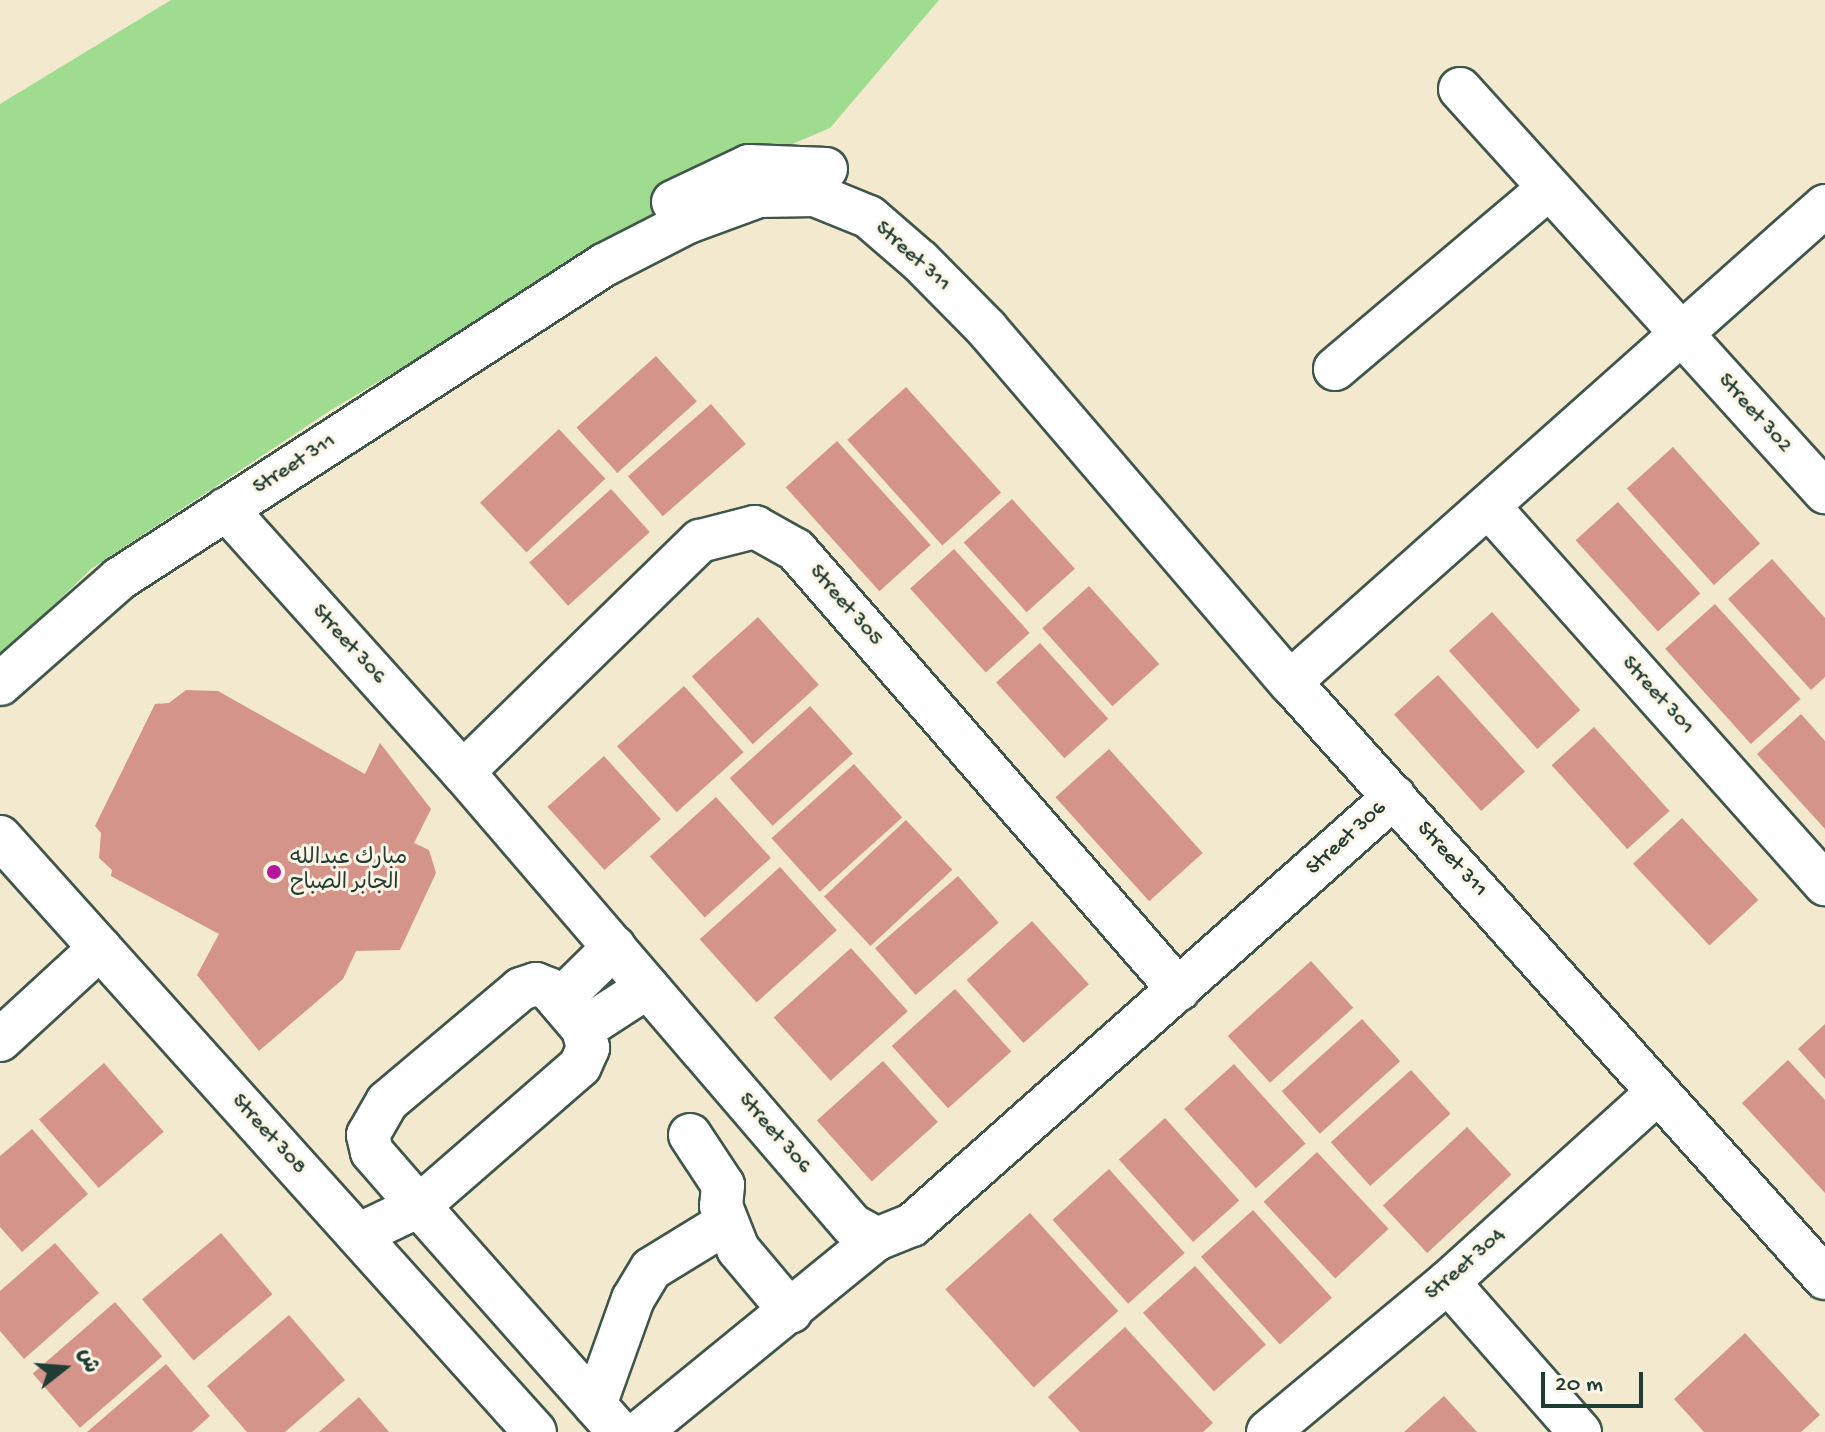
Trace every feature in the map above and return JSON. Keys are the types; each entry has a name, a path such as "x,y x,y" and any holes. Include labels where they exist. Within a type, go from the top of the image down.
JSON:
{"street":[{"name":"Street 302","path":"1460,89 1825,492"},
{"path":"1335,369 1549,188"},
{"name":"Street 311","path":"0,684 119,579 604,265 688,222 759,196 815,195 869,217 920,261 987,329 1290,682 1825,1278"},
{"path":"1290,682 1490,508 1825,206"},
{"name":"Street 301","path":"1490,508 1825,884"},
{"name":"Street 306","path":"226,509 463,772 852,1225 877,1239 912,1225 1394,797"},
{"name":"Street 305","path":"463,772 700,541 755,527 796,550 1179,990"},
{"name":"Street 308","path":"0,837 535,1432"},
{"path":"572,1015 614,947"},
{"path":"0,1040 100,948"},
{"path":"344,1220 419,1206 571,1077 588,1048 572,1015 536,984 521,989 387,1102 368,1135 381,1162 419,1206 607,1419"},
{"path":"572,1015 648,987"},
{"name":"Street 304","path":"1268,1432 1448,1282 1658,1092"},
{"path":"690,1135 723,1185 726,1223 753,1270 791,1312"},
{"path":"344,1220 381,1162"},
{"path":"607,1419 633,1299 651,1269 726,1223"},
{"path":"640,1432 877,1239"},
{"path":"1448,1282 1580,1432"}],"green space":[{"path":"171,0 939,0 830,128 771,153 586,258 331,410 91,569 0,657 0,104"}],"building":[{"path":"656,356 697,401 617,473 576,428"},
{"path":"906,387 1001,493 942,545 847,440"},
{"path":"711,404 746,444 663,516 628,476"},
{"path":"559,429 605,479 526,552 480,503"},
{"path":"837,441 931,545 879,591 786,487"},
{"path":"1673,447 1760,544 1714,585 1627,488"},
{"path":"611,489 650,532 568,606 529,563"},
{"path":"1012,499 1075,569 1027,612 964,542"},
{"path":"1618,502 1700,593 1658,632 1576,540"},
{"path":"954,549 1030,633 986,672 910,588"},
{"path":"1772,559 1825,618 1825,677 1811,690 1728,599"},
{"path":"1089,586 1159,664 1112,706 1042,628"},
{"path":"1715,604 1801,699 1751,744 1665,649"},
{"path":"1492,612 1580,710 1537,749 1449,651"},
{"path":"758,617 819,685 753,744 692,677"},
{"path":"1040,643 1108,719 1064,758 996,682"},
{"path":"1438,675 1525,772 1481,811 1394,714"},
{"path":"684,686 744,752 677,812 617,746"},
{"name":"مبارك عبدالله الجابر الصباح","path":"186,690 218,691 365,774 380,743 431,809 414,843 429,850 436,873 400,950 356,951 343,979 259,1051 197,975 219,934 111,876 112,870 99,858 101,833 95,826 155,704 169,703"},
{"path":"810,706 853,754 773,826 730,778"},
{"path":"1801,714 1825,741 1825,829 1757,754"},
{"path":"1594,727 1670,811 1627,849 1552,765"},
{"path":"1109,749 1203,853 1149,901 1055,797"},
{"path":"604,756 661,819 604,870 548,807"},
{"path":"854,764 902,818 820,892 772,838"},
{"path":"716,797 771,858 705,917 650,857"},
{"path":"1682,818 1758,900 1709,946 1633,864"},
{"path":"906,820 952,870 870,946 824,896"},
{"path":"780,867 837,930 757,1002 700,939"},
{"path":"958,876 999,923 916,995 875,948"},
{"path":"1032,921 1089,984 1023,1043 967,980"},
{"path":"851,948 908,1011 831,1081 774,1018"},
{"path":"1311,961 1353,1008 1270,1083 1228,1036"},
{"path":"955,989 1011,1051 948,1108 892,1046"},
{"path":"1362,1019 1400,1061 1320,1134 1282,1091"},
{"path":"1825,1024 1825,1079 1798,1049"},
{"path":"1788,1060 1825,1100 1825,1193 1742,1103"},
{"path":"883,1061 938,1122 872,1181 817,1121"},
{"path":"104,1063 164,1132 99,1188 39,1119"},
{"path":"1234,1064 1306,1144 1256,1188 1184,1109"},
{"path":"1411,1070 1450,1114 1370,1186 1331,1142"},
{"path":"1165,1118 1239,1200 1193,1242 1119,1159"},
{"path":"1467,1127 1511,1175 1427,1253 1383,1205"},
{"path":"32,1129 88,1194 22,1252 0,1227 0,1156"},
{"path":"1317,1152 1389,1229 1335,1279 1264,1202"},
{"path":"1109,1169 1185,1253 1128,1304 1053,1220"},
{"path":"1253,1210 1332,1298 1280,1345 1201,1257"},
{"path":"1030,1213 1118,1311 1034,1387 945,1289"},
{"path":"221,1233 272,1294 194,1360 142,1299"},
{"path":"55,1243 99,1293 24,1359 0,1331 0,1291"},
{"path":"1195,1266 1266,1345 1214,1392 1143,1313"},
{"path":"115,1302 162,1356 80,1428 33,1374"},
{"path":"289,1315 345,1380 285,1432 247,1432 207,1386"},
{"path":"1125,1327 1213,1423 1203,1432 1080,1432 1048,1397"},
{"path":"1745,1333 1820,1415 1801,1432 1704,1432 1674,1399"},
{"path":"166,1364 210,1416 192,1432 87,1432"},
{"path":"1444,1396 1477,1432 1404,1432"},
{"path":"359,1397 389,1432 319,1432"}],"place":[{"name":"مبارك عبدالله الجابر الصباح","path":"274,872"}]}
